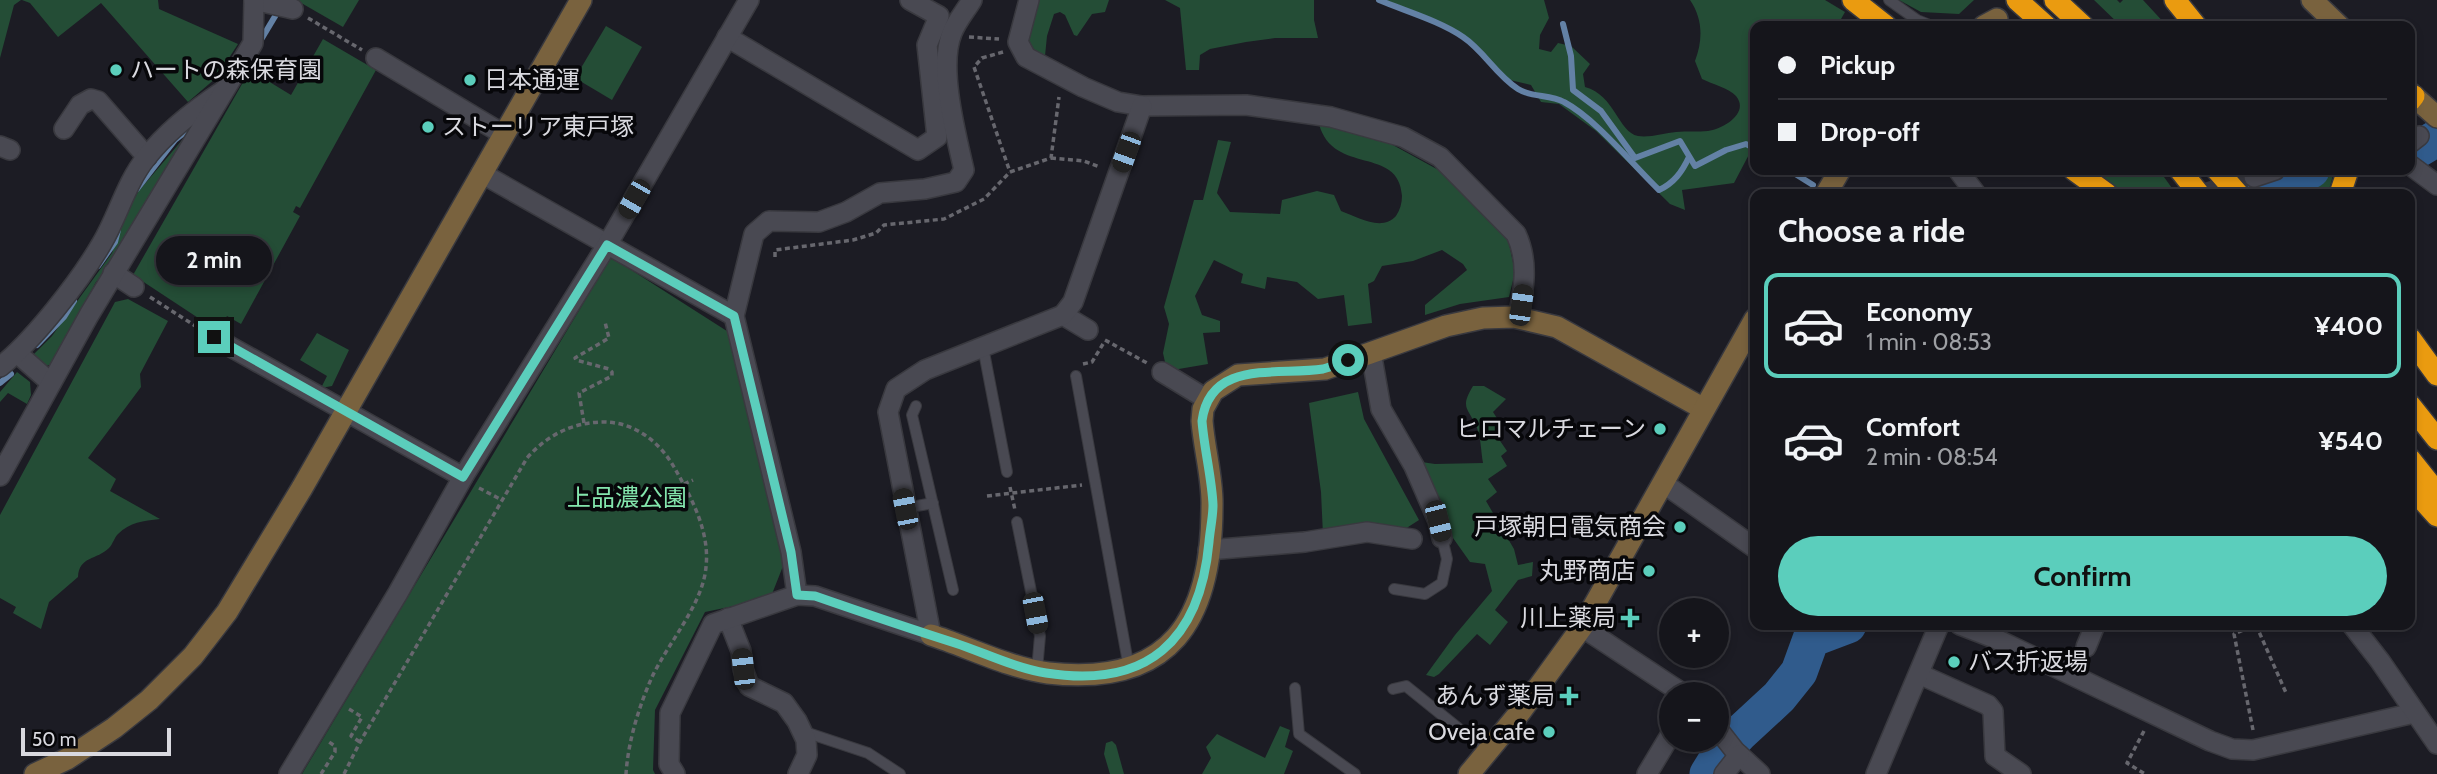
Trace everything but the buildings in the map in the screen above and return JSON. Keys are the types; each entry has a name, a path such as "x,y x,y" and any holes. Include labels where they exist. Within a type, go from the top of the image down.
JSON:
{"highway":[{"path":"1853,0 1879,21"},
{"path":"2017,0 2040,21"},
{"path":"2055,0 2078,21"},
{"path":"2175,0 2192,21"},
{"path":"2081,175 2100,189"},
{"path":"2183,175 2195,189"},
{"path":"2221,175 2234,189"},
{"path":"2415,345 2437,375"},
{"path":"2415,411 2437,439"},
{"path":"2415,465 2437,493"},
{"path":"2415,492 2437,516"}],"street":[{"path":"0,476 113,274 253,43 254,0 293,9"},
{"path":"35,774 67,759 114,728 149,700 193,656 227,612 581,0"},
{"path":"289,774 469,481 749,0"},
{"path":"727,37 918,149 937,136 927,45 939,16 910,0"},
{"path":"797,595 791,552 734,316 754,234 769,221 819,222 846,212 880,193 925,189 956,182 964,170 949,88 947,55 952,33 972,0"},
{"path":"1029,0 1018,42 1026,57 1118,102 1142,106 1246,105 1331,117 1403,137 1440,157 1516,234 1523,250 1525,271 1518,318"},
{"path":"2312,0 2334,21"},
{"path":"376,58 503,134"},
{"path":"0,367 17,353 63,298 102,243 116,210 147,157 169,132 200,106 227,89"},
{"path":"64,129 80,105 91,99 98,101 147,157"},
{"path":"931,635 888,412 897,388 925,370 1063,315 1073,302 1142,106"},
{"path":"2415,169 2437,185"},
{"path":"481,173 734,316"},
{"path":"2254,177 2260,175"},
{"path":"113,274 134,287"},
{"path":"1063,315 1096,335"},
{"path":"675,774 669,764 670,713 713,624 797,595 815,596 1037,670 1087,675 1129,668 1165,651 1183,630 1199,599 1208,550 1213,505 1202,421 1203,409 1213,391 1238,375 1325,369 1446,326 1483,318 1518,318 1557,327 1704,410"},
{"path":"214,337 469,481"},
{"path":"1469,774 1582,627 1704,410 1748,344"},
{"path":"1371,352 1381,409 1414,466 1440,529 1391,546"},
{"path":"17,353 51,383"},
{"path":"1162,372 1208,400"},
{"path":"1663,483 1750,544"},
{"path":"1208,550 1305,542 1367,532 1412,539"},
{"path":"728,618 741,651 749,686 784,703 806,740 807,755 798,774"},
{"path":"1582,627 1665,682"},
{"path":"1876,774 1937,630"},
{"path":"1973,630 2232,750 2257,749 2414,713"},
{"path":"2086,647 2093,630"},
{"path":"2356,630 2437,744"},
{"path":"1919,674 1988,705 1993,710 1995,756 2021,774"},
{"path":"1729,743 1760,774"},
{"path":"1647,774 1660,752"},
{"path":"1724,774 1737,753"}],"lane":[{"path":"1889,0 1921,21"},
{"path":"983,347 1007,472"},
{"path":"1076,376 1129,668"},
{"path":"916,406 912,415 953,590"},
{"path":"905,509 933,503"},
{"path":"1017,523 1040,636 1037,670"},
{"path":"1394,589 1425,594 1442,583 1447,559 1440,529"},
{"path":"1393,689 1406,686 1463,732 1490,749"},
{"path":"1295,688 1299,734 1355,774"},
{"path":"802,732 868,752 900,774"}],"path":[{"path":"293,9 376,58"},
{"path":"1004,52 982,58 974,67 1010,172"},
{"path":"1051,158 1084,161 1118,175"},
{"path":"134,287 214,337"},
{"path":"584,423 579,393 612,376 612,372 575,358 609,338 605,322"},
{"path":"1076,376 1074,365 1093,362 1096,335 1162,372"},
{"path":"344,774 501,500 536,447 560,430 584,423 610,422 642,431 665,452 697,511 705,540 706,568 695,601 653,677 637,719 626,774"},
{"path":"1007,472 1017,523"},
{"path":"684,484 693,480"},
{"path":"469,481 501,500"},
{"path":"987,496 1096,483"},
{"path":"2244,630 2234,634 2257,749"},
{"path":"2258,630 2287,695"},
{"path":"352,711 362,717 351,736 360,742"},
{"path":"2145,728 2127,764 2145,774"}],"green space":[{"path":"0,0 21,0 14,5 0,58"},
{"path":"22,0 158,0 159,9 238,44 216,78 188,102 101,3 58,37 30,3"},
{"path":"296,0 359,0 343,27"},
{"path":"1035,0 1109,0 1105,12 1092,14 1077,36 1074,35 1065,15 1060,12 1054,14 1047,36 1045,56 1036,54 1029,42 1029,25"},
{"path":"1165,0 1314,0 1318,38 1275,38 1210,49 1200,55 1199,70 1186,70 1180,8"},
{"path":"1386,0 1544,0 1549,18 1540,35 1539,49 1551,52 1558,43 1571,46 1590,64 1583,74 1585,87 1603,97 1631,133 1652,136 1714,130 1733,119 1740,108 1733,93 1702,79 1695,61 1700,37 1699,22 1690,0 1825,0 1845,12 1840,21 1750,21 1750,153 1734,183 1682,190 1685,210 1670,204 1596,131 1559,104 1541,102 1531,85 1510,80 1469,40"},
{"path":"1899,0 1974,0 1959,14 1921,12"},
{"path":"2094,0 2117,0 2120,3 2123,0 2143,0 2162,21 2116,21"},
{"path":"606,26 642,47 612,100 575,78"},
{"path":"323,39 376,70 300,208 296,206 293,212 300,216 241,324 227,316 218,331 133,275 250,70 291,95"},
{"path":"1319,124 1371,133 1444,173 1507,234 1515,272 1509,297 1460,304 1425,315 1425,305 1467,270 1463,264 1442,250 1413,261 1382,266 1374,281 1368,284 1372,323 1348,326 1344,295 1318,299 1297,282 1267,277 1265,289 1241,283 1243,274 1214,260 1195,296 1202,315 1220,321 1220,332 1203,333 1208,364 1167,371 1163,353 1169,324 1164,307 1194,200 1203,200 1218,140 1231,142 1217,193 1230,212 1280,214 1282,200 1317,191 1334,195 1341,211 1362,219 1384,223 1396,216 1402,199 1398,180 1390,171 1378,165 1337,150 1326,140"},
{"path":"188,133 118,255 96,282 50,365 40,366 32,356 52,336 112,253 125,216 138,192"},
{"path":"2097,175 2163,175 2173,189 2119,189"},
{"path":"2333,175 2329,189 2283,189 2287,183"},
{"name":"上品濃公園","path":"611,257 730,333 785,561 772,594 705,612 655,710 655,774 302,774"},
{"path":"128,299 168,321 140,374 141,387 88,458 116,479 110,491 160,519 142,521 127,527 109,548 85,562 78,577 49,602 41,629 13,613 16,607 0,598 0,515 115,302"},
{"path":"317,333 349,350 332,386 321,388 327,376 300,360"},
{"path":"17,372 30,382 31,395 27,404 8,393 0,402 0,392"},
{"path":"1473,386 1484,386 1506,399 1493,412 1502,426 1494,432 1507,451 1501,456 1507,466 1488,479 1497,492 1486,501 1514,549 1518,565 1533,562 1532,576 1518,580 1495,610 1508,622 1490,645 1477,634 1434,677 1426,675 1492,591 1485,564 1470,562 1441,521 1415,461 1435,464 1483,463 1478,432 1466,404"},
{"path":"1358,392 1364,419 1419,520 1405,529 1323,535 1321,492 1309,403"},
{"path":"1280,726 1290,730 1285,747 1293,751 1284,774 1202,774 1211,758 1206,747 1217,734 1265,758"},
{"path":"1112,741 1116,745 1124,774 1110,774 1104,754 1106,743"}],"waterway":[{"path":"1379,0 1454,31 1477,49 1518,89 1559,100 1576,110 1601,130 1659,190 1677,176 1689,157"},
{"path":"259,43 280,8"},
{"path":"1563,24 1571,56 1573,90 1601,111 1635,158 1680,141 1695,166 1726,150 1746,144 1750,146"},
{"path":"137,189 175,140 198,122"},
{"path":"2415,151 2437,138"},
{"path":"1797,175 1813,185"},
{"path":"2256,189 2296,175"},
{"path":"98,266 115,242 118,230"},
{"path":"37,345 64,317 74,301"},
{"path":"0,383 11,374"},
{"path":"1708,774 1721,753 1779,697 1799,672 1811,639 1835,630"}],"tunnel":[{"path":"2216,189 2254,177"}],"place":[{"name":"ハートの森保育園","path":"116,70"},
{"name":"日本通運","path":"470,80"},
{"name":"ストーリア東戸塚","path":"428,127"},
{"name":"ヒロマルチェーン","path":"1660,429"},
{"name":"戸塚朝日電気商会","path":"1680,527"},
{"name":"丸野商店","path":"1649,571"},
{"name":"川上薬局","path":"1630,618"},
{"name":"バス折返場","path":"1954,662"},
{"name":"あんず薬局","path":"1569,696"},
{"name":"Oveja cafe","path":"1549,732"}],"route":[{"path":"214,337 463,477 607,245 734,316 791,552 797,595 815,596 1045,673 1087,675 1117,672 1139,666 1165,651 1183,630 1199,599 1207,564 1213,505 1202,421 1203,409 1213,391 1238,375 1325,369 1348,360"}]}
